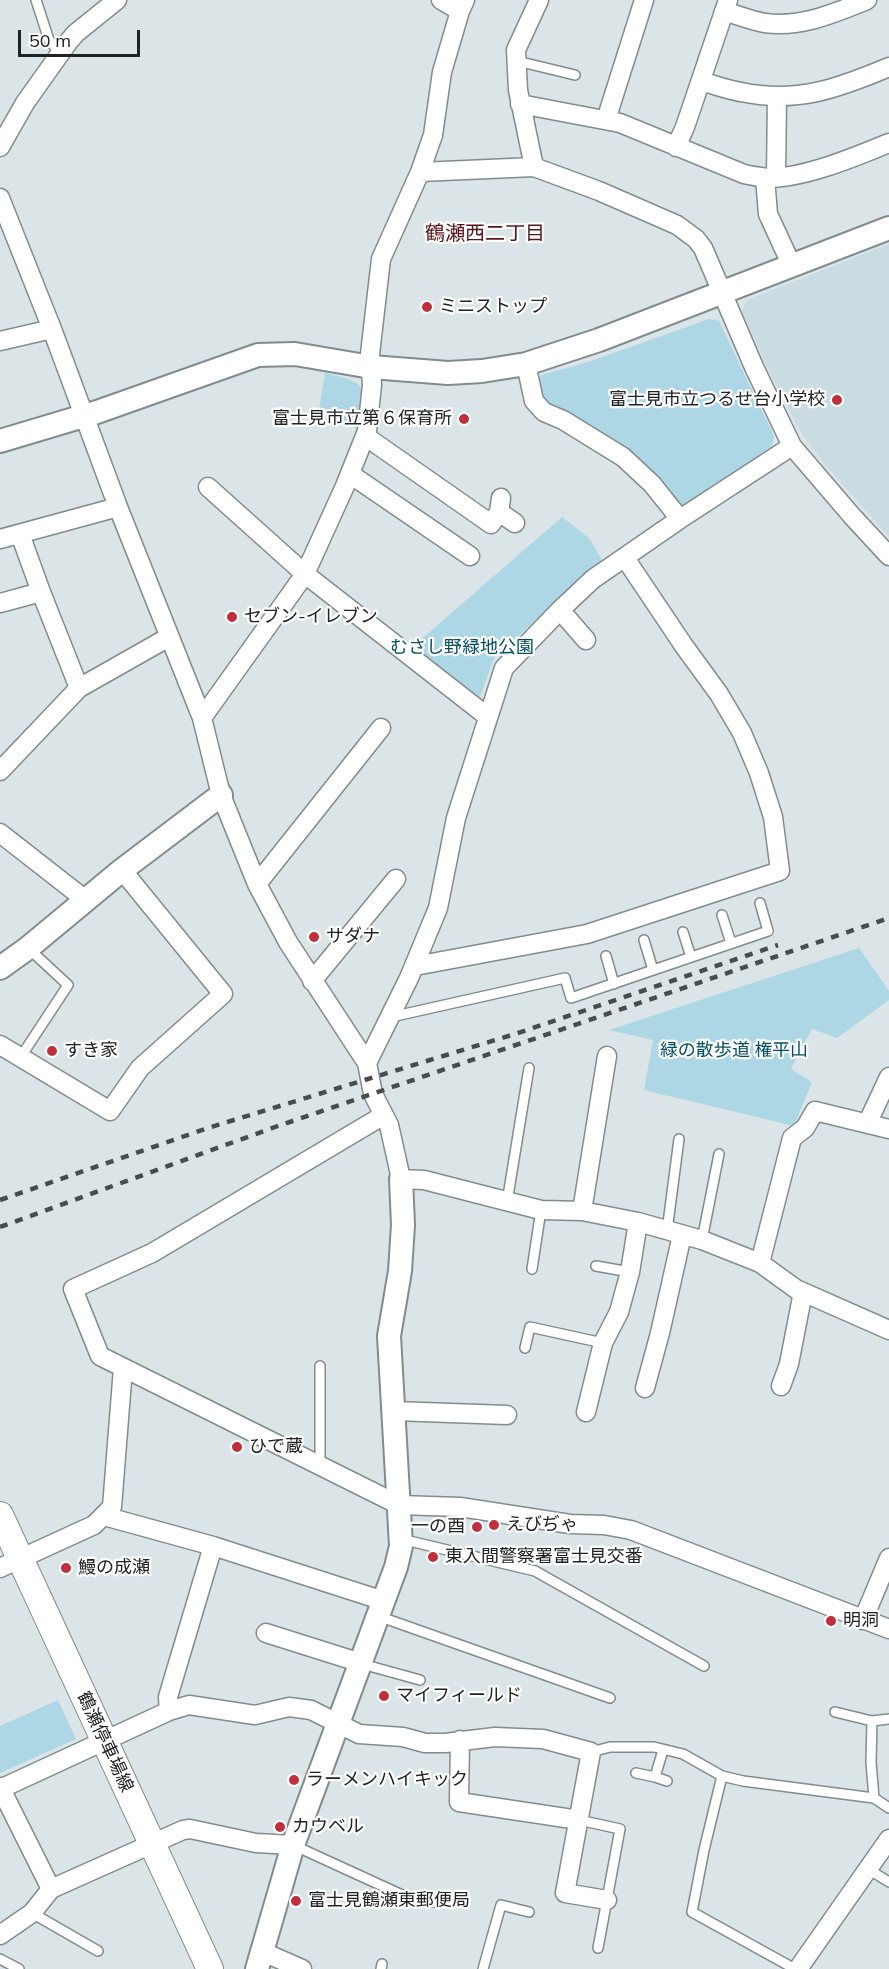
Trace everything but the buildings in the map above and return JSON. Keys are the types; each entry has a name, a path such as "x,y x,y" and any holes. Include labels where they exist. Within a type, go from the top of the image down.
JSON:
{"main road":[{"name":"鶴瀬停車場線","path":"0,1515 10,1563 105,1741 210,1969"}],"street":[{"path":"0,147 25,103 60,53 76,33 117,0"},
{"path":"202,718 304,574 365,436 372,397 370,354 381,259 420,172 433,135 442,72 462,5 441,0"},
{"path":"534,167 520,104 516,50 539,0"},
{"path":"606,120 644,0"},
{"path":"676,147 726,6 766,23 790,23 815,20 867,0"},
{"path":"701,81 741,92 777,97 817,93 889,67"},
{"path":"777,97 768,214 792,266"},
{"path":"520,104 620,123 744,174 771,177 802,173 889,143"},
{"path":"420,172 534,167 590,187 677,225 696,239 703,248 754,367 792,446 889,556"},
{"path":"0,198 52,329 118,507 202,718 221,795 257,884 288,942 367,1063 373,1094 393,1140 402,1179 403,1225 400,1271 389,1336 400,1539 396,1567 293,1845 260,1960 302,1969"},
{"path":"0,441 84,416 258,355 295,354 371,367 448,372 482,371 526,364 599,340 889,228"},
{"path":"0,341 52,329"},
{"path":"526,364 534,401 544,412 563,420 623,457 652,484 680,519"},
{"path":"365,436 491,524 500,505 515,523"},
{"path":"367,1063 415,966 438,908 456,818 504,668 593,579 792,446"},
{"path":"350,474 470,556"},
{"path":"208,487 304,574 488,717"},
{"path":"0,539 118,507"},
{"path":"20,534 79,688"},
{"path":"415,966 587,934 780,871 773,817 759,773 742,733 719,694 625,558"},
{"path":"0,603 41,592"},
{"path":"560,610 586,640"},
{"path":"0,771 79,688 169,637"},
{"path":"257,884 381,728"},
{"path":"0,968 87,901 122,870 221,795"},
{"path":"0,833 87,901"},
{"path":"0,1046 110,1111 141,1068 223,994 122,870"},
{"path":"312,981 396,879"},
{"path":"582,1211 607,1056"},
{"path":"868,1122 889,1077"},
{"path":"760,1263 792,1138 805,1128 815,1111 868,1122 889,1129"},
{"path":"384,1115 152,1253 73,1288 100,1356 399,1505 460,1507 570,1524 604,1525 631,1530 889,1629"},
{"path":"402,1179 424,1180 540,1210 582,1211 638,1222 702,1240 760,1263 803,1292 889,1330"},
{"path":"585,1412 603,1343 620,1312 630,1272 638,1222"},
{"path":"645,1388 660,1334 674,1233"},
{"path":"781,1386 789,1364 803,1292"},
{"path":"10,1563 94,1525 112,1507 123,1368"},
{"path":"394,1411 507,1415"},
{"path":"104,1516 213,1546 381,1608"},
{"path":"169,1711 168,1697 213,1546"},
{"path":"863,1620 889,1558"},
{"path":"266,1634 361,1664"},
{"path":"51,1889 0,1788 169,1711 189,1705 255,1715 289,1707 311,1710 359,1734 403,1737 425,1743 495,1737 543,1738 591,1752 565,1893 607,1900"},
{"path":"459,1740 459,1802 579,1820"},
{"path":"0,1935 32,1912 51,1889 183,1830 190,1829 256,1843 293,1845"},
{"path":"796,1969 889,1839"}],"lane":[{"path":"36,0 49,40 60,53"},
{"path":"516,61 575,75"},
{"path":"391,1017 565,978 571,998 768,931 760,903"},
{"path":"722,915 731,944"},
{"path":"683,932 691,957"},
{"path":"644,940 653,970"},
{"path":"20,1058 68,985 28,948"},
{"path":"606,956 614,984"},
{"path":"507,1202 529,1068"},
{"path":"674,1233 679,1140"},
{"path":"702,1240 718,1154"},
{"path":"532,1269 540,1210"},
{"path":"596,1266 630,1272"},
{"path":"525,1347 530,1327 603,1343"},
{"path":"320,1366 320,1466"},
{"path":"400,1539 535,1571 704,1666"},
{"path":"381,1608 610,1698"},
{"path":"361,1664 420,1680"},
{"path":"835,1712 872,1721 889,1719"},
{"path":"872,1721 871,1762 874,1798"},
{"path":"591,1752 610,1747 654,1747 683,1754 722,1776 743,1781 874,1798 889,1808"},
{"path":"655,1777 663,1750"},
{"path":"636,1773 667,1781"},
{"path":"722,1776 692,1912 796,1969"},
{"path":"579,1820 620,1829 598,1948"},
{"path":"293,1845 400,1894 440,1903"},
{"path":"868,1869 889,1882"},
{"path":"483,1969 497,1904 529,1912"},
{"path":"32,1912 98,1952"},
{"path":"0,1959 19,1969"}],"shaded area":[{"name":"富士見市立つるせ台小学校","path":"889,244 889,537 826,466 799,430 742,311 747,300"}],"green space":[{"path":"709,319 719,321 774,436 772,446 683,506 655,477 548,406 540,397 537,382 541,375 588,362"},
{"path":"325,373 351,380 361,389 363,395 357,429 319,409"},
{"name":"むさし野緑地公園","path":"562,517 589,538 602,560 494,658 480,697 473,700 411,648"},
{"name":"緑の散歩道 権平山","path":"859,948 889,991 889,1000 837,1038 812,1029 791,1069 812,1082 794,1126 644,1090 653,1040 609,1030"},
{"path":"58,1700 76,1739 0,1773 0,1726"}],"railway":[{"path":"0,1227 275,1127 889,918"},
{"path":"0,1200 211,1127 515,1034 778,945"}],"place":[{"name":"ミニストップ","path":"427,307"},
{"name":"富士見市立つるせ台小学校","path":"837,400"},
{"name":"富士見市立第６保育所","path":"464,419"},
{"name":"セブン-イレブン","path":"232,617"},
{"name":"サダナ","path":"314,937"},
{"name":"すき家","path":"52,1051"},
{"name":"ひで蔵","path":"237,1447"},
{"name":"えびぢゃ","path":"494,1525"},
{"name":"一の酉","path":"477,1527"},
{"name":"東入間警察署富士見交番","path":"433,1557"},
{"name":"鰻の成瀬","path":"66,1568"},
{"name":"明洞","path":"831,1621"},
{"name":"マイフィールド","path":"384,1696"},
{"name":"ラーメンハイキック","path":"294,1780"},
{"name":"カウベル","path":"280,1827"},
{"name":"富士見鶴瀬東郵便局","path":"296,1901"}],"district":[{"name":"鶴瀬西二丁目","path":"485,234"}]}
